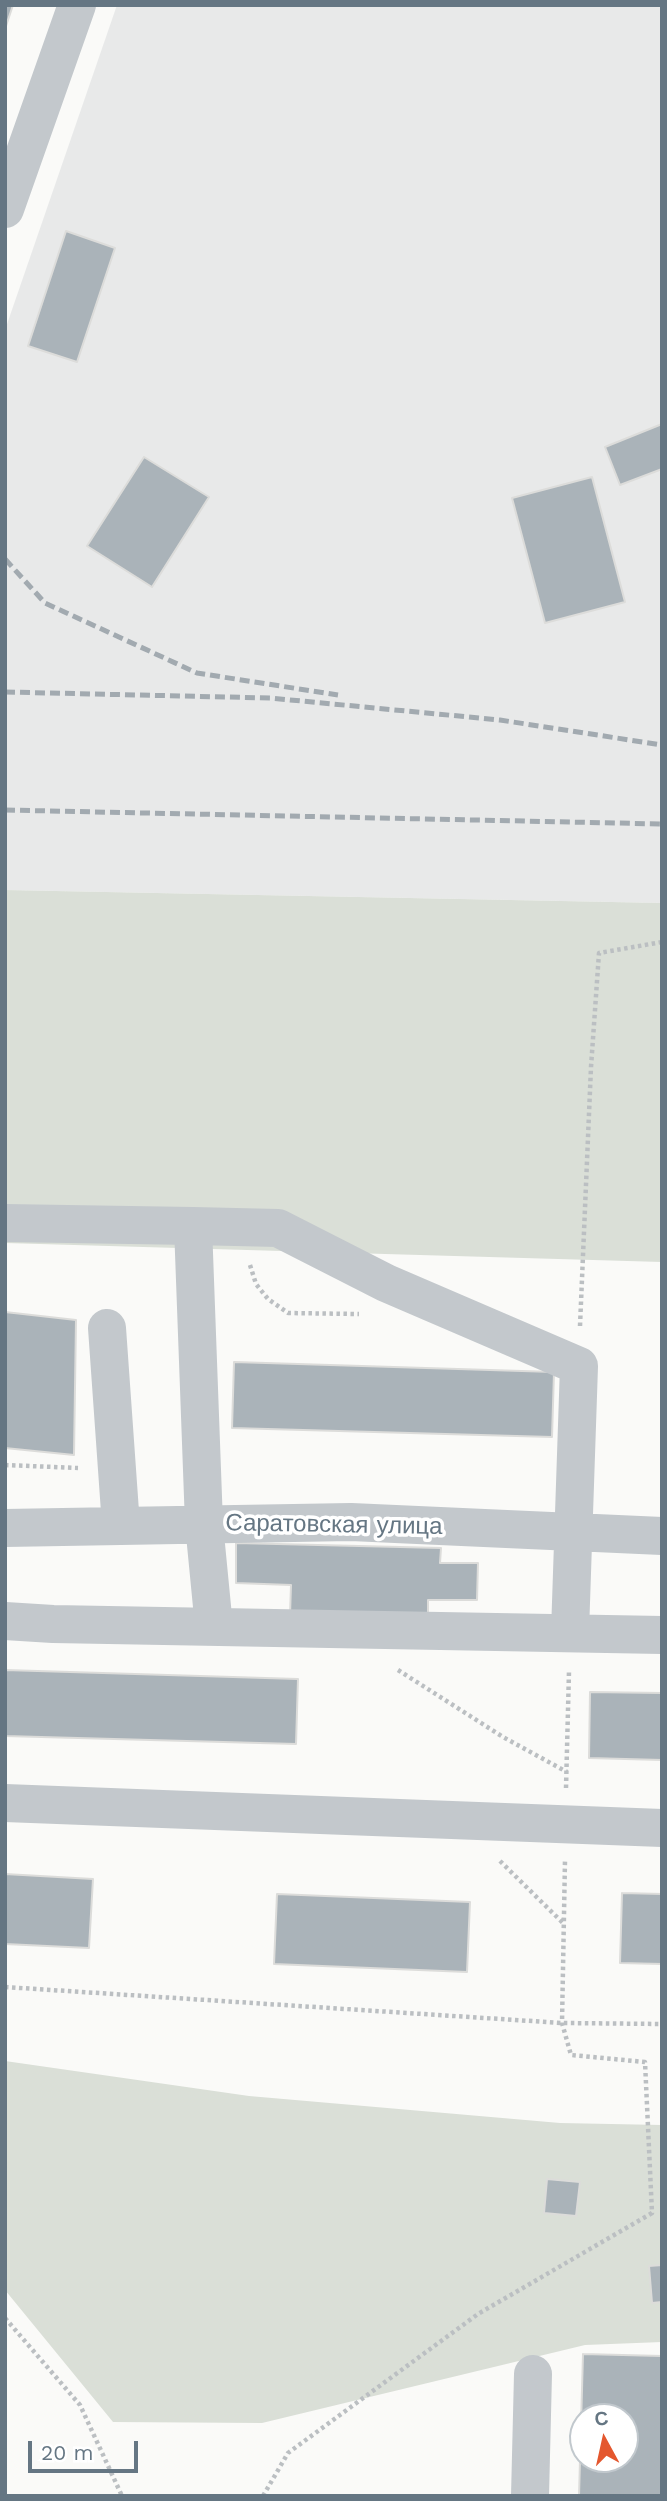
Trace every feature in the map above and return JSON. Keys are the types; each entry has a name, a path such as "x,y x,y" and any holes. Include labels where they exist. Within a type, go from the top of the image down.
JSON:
{"street":[{"path":"5,209 77,5"},
{"path":"5,1223 278,1228 386,1283 579,1366 570,1632"},
{"path":"193,1226 204,1524 215,1627"},
{"path":"107,1328 121,1526"},
{"name":"Саратовская улица","path":"5,1528 351,1522 662,1536"},
{"path":"5,1621 662,1635"},
{"path":"5,1803 662,1828"},
{"path":"530,2496 533,2374"}],"path":[{"path":"579,1366 591,1068 600,953 662,942"},
{"path":"5,1465 117,1470"},
{"path":"263,2496 288,2453 467,2322 652,2213 645,2062 571,2055 562,2023 570,1632"},
{"path":"391,1665 503,1737 567,1772"},
{"path":"460,1821 564,1924"},
{"path":"5,1987 562,2023 662,2024"},
{"path":"5,2318 80,2405 122,2496"}],"shaded area":[{"path":"117,5 662,5 662,903 5,890 5,330"},
{"path":"5,890 662,903 662,1262 5,1243"},
{"path":"5,2061 249,2096 560,2123 662,2125 662,2342 585,2345 262,2423 113,2422 5,2290"}],"building":[{"path":"5,5 13,5 5,29"},
{"path":"66,231 115,248 77,362 28,346"},
{"path":"662,424 662,469 620,485 605,447"},
{"path":"144,457 209,497 152,587 87,546"},
{"path":"592,477 625,602 545,623 512,498"},
{"path":"5,1312 76,1320 74,1455 5,1448"},
{"path":"234,1362 554,1372 552,1437 232,1428"},
{"path":"236,1543 441,1548 440,1563 478,1563 477,1600 428,1600 428,1618 290,1615 291,1585 236,1583"},
{"path":"5,1670 298,1679 296,1744 5,1736"},
{"path":"590,1692 662,1693 662,1760 589,1758"},
{"path":"5,1874 93,1879 89,1948 5,1944"},
{"path":"622,1893 662,1894 662,1964 620,1963"},
{"path":"277,1894 470,1902 467,1972 274,1964"},
{"path":"547,2179 580,2182 576,2216 544,2213"},
{"path":"662,2265 662,2302 652,2303 649,2266"},
{"path":"583,2354 662,2356 662,2496 579,2496 580,2473 639,2473 639,2403 582,2403"}],"railway":[{"path":"5,559 45,603 197,673 338,695"},
{"path":"5,692 270,698 500,720 662,745"},
{"path":"5,810 662,824"}]}
